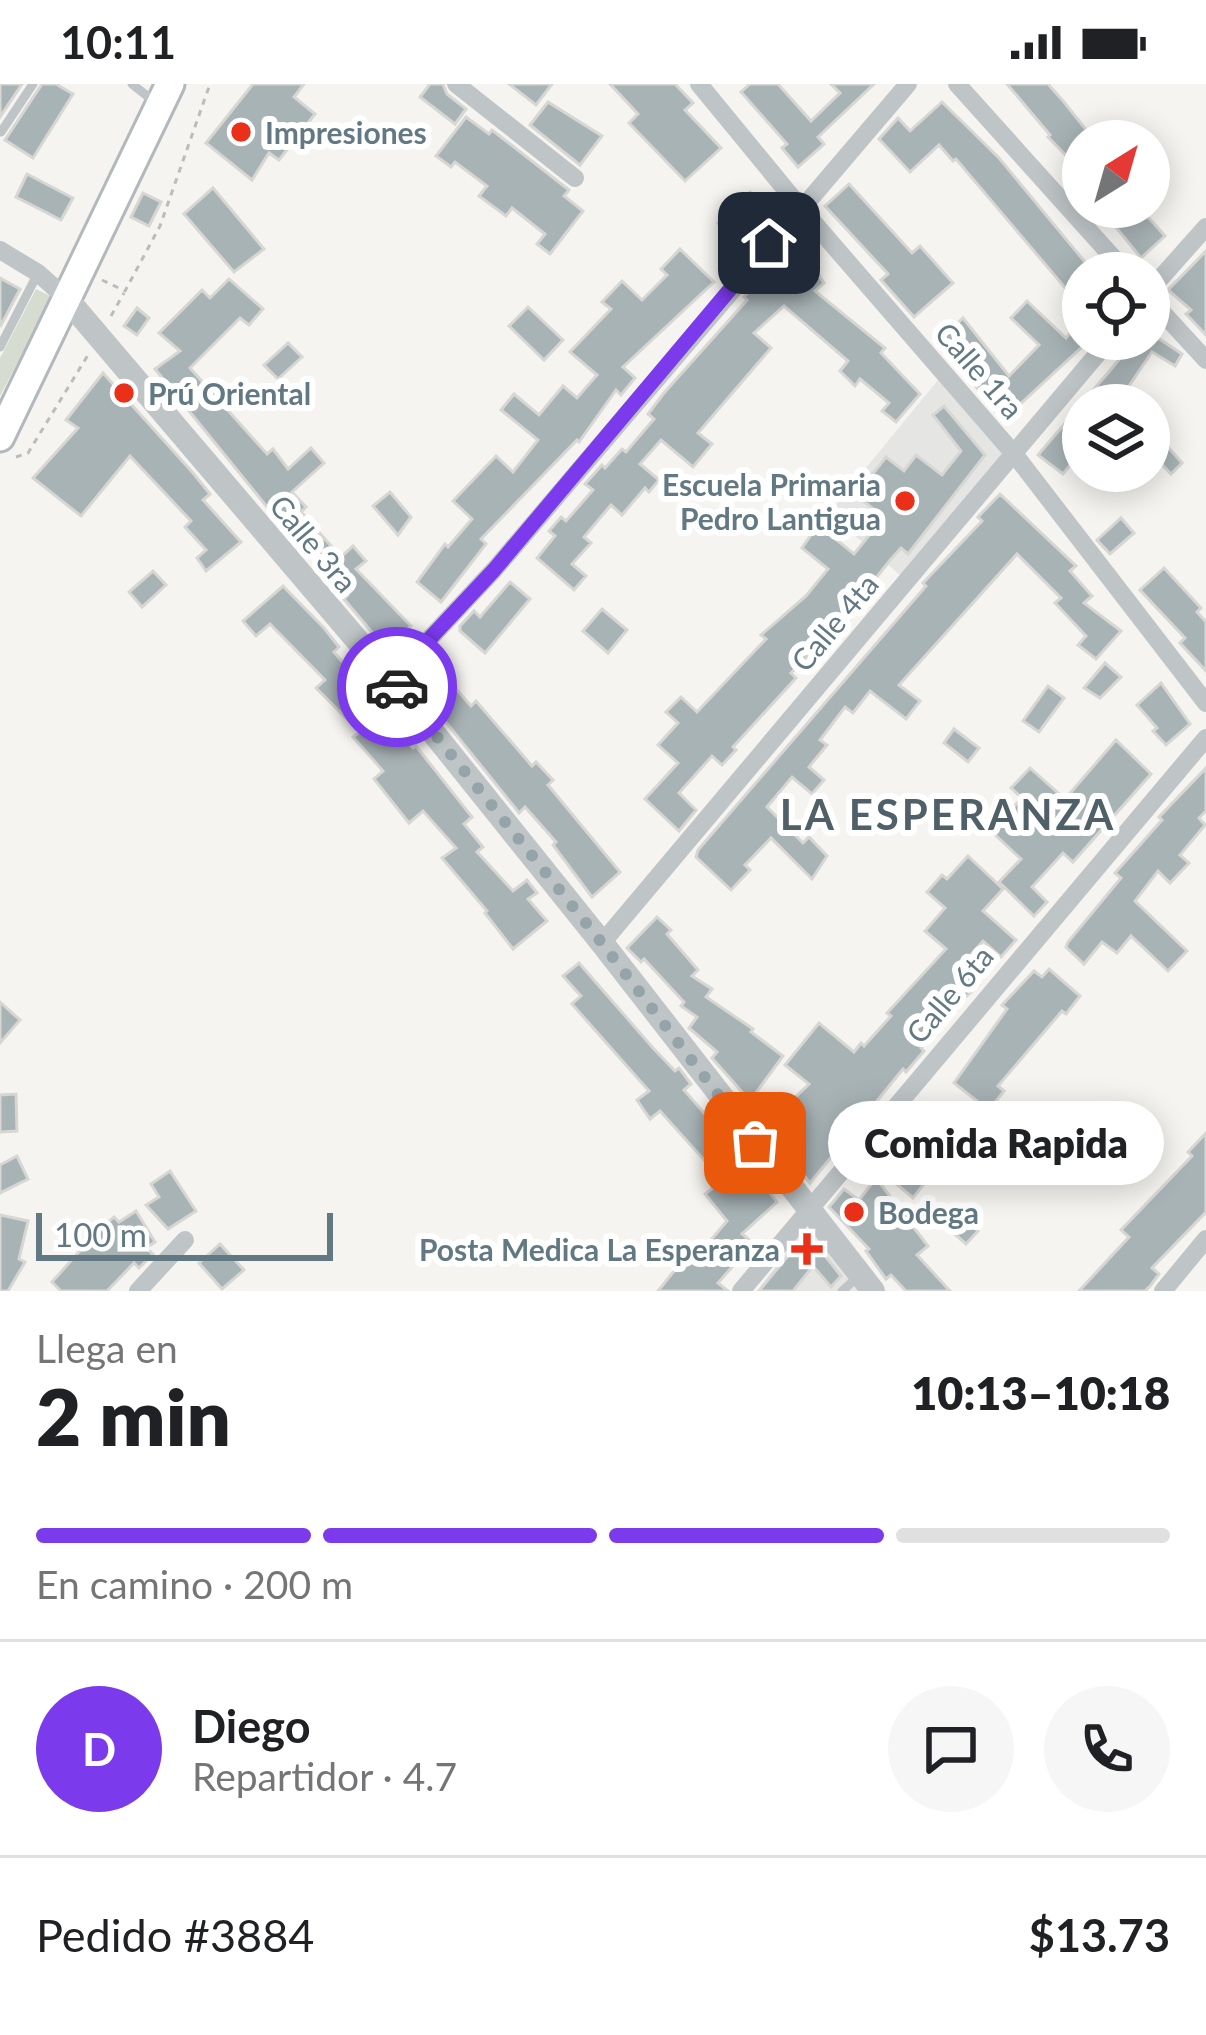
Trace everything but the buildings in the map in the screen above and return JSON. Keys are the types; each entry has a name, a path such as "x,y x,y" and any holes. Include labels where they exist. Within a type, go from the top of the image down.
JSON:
{"main road":[{"path":"0,437 165,95"}],"street":[{"path":"456,84 575,178"},
{"name":"Calle 1ra","path":"699,84 1015,455 1206,703"},
{"path":"391,680 494,570 908,84"},
{"path":"957,84 1108,252"},
{"path":"1170,270 1206,227"},
{"name":"Calle 3ra","path":"0,250 38,272 66,298 391,680 602,943 806,1210 858,1286"},
{"path":"1170,319 1206,360"},
{"name":"Calle 4ta","path":"602,943 1093,360"},
{"name":"Calle 6ta","path":"741,1291 1206,738"},
{"path":"138,1291 185,1240"},
{"path":"1162,1291 1206,1240"}],"lane":[{"path":"1,132 33,84"},
{"path":"132,84 165,95"},
{"path":"0,347 38,272"}],"path":[{"path":"28,453 160,226 210,84"},
{"path":"80,269 125,291"}],"shaded area":[{"path":"36,289 52,297 0,396 0,358"},
{"path":"943,374 1015,455 908,582 829,513"},
{"name":"Posta Medica La Esperanza","path":"806,1226 844,1272 857,1291 757,1291"}],"way so far":[{"path":"397,687 755,1143"}],"place":[{"name":"Impresiones","path":"241,132"},
{"name":"Prú Oriental","path":"124,393"},
{"name":"Escuela Primaria Pedro Lantigua","path":"905,501"},
{"name":"Comida Rapida","path":"755,1143"},
{"name":"Bodega","path":"854,1212"},
{"name":"Posta Medica La Esperanza","path":"807,1249"}],"district":[{"name":"LA ESPERANZA","path":"948,814"}],"route":[{"path":"397,687 391,680 494,570 769,243"}]}
